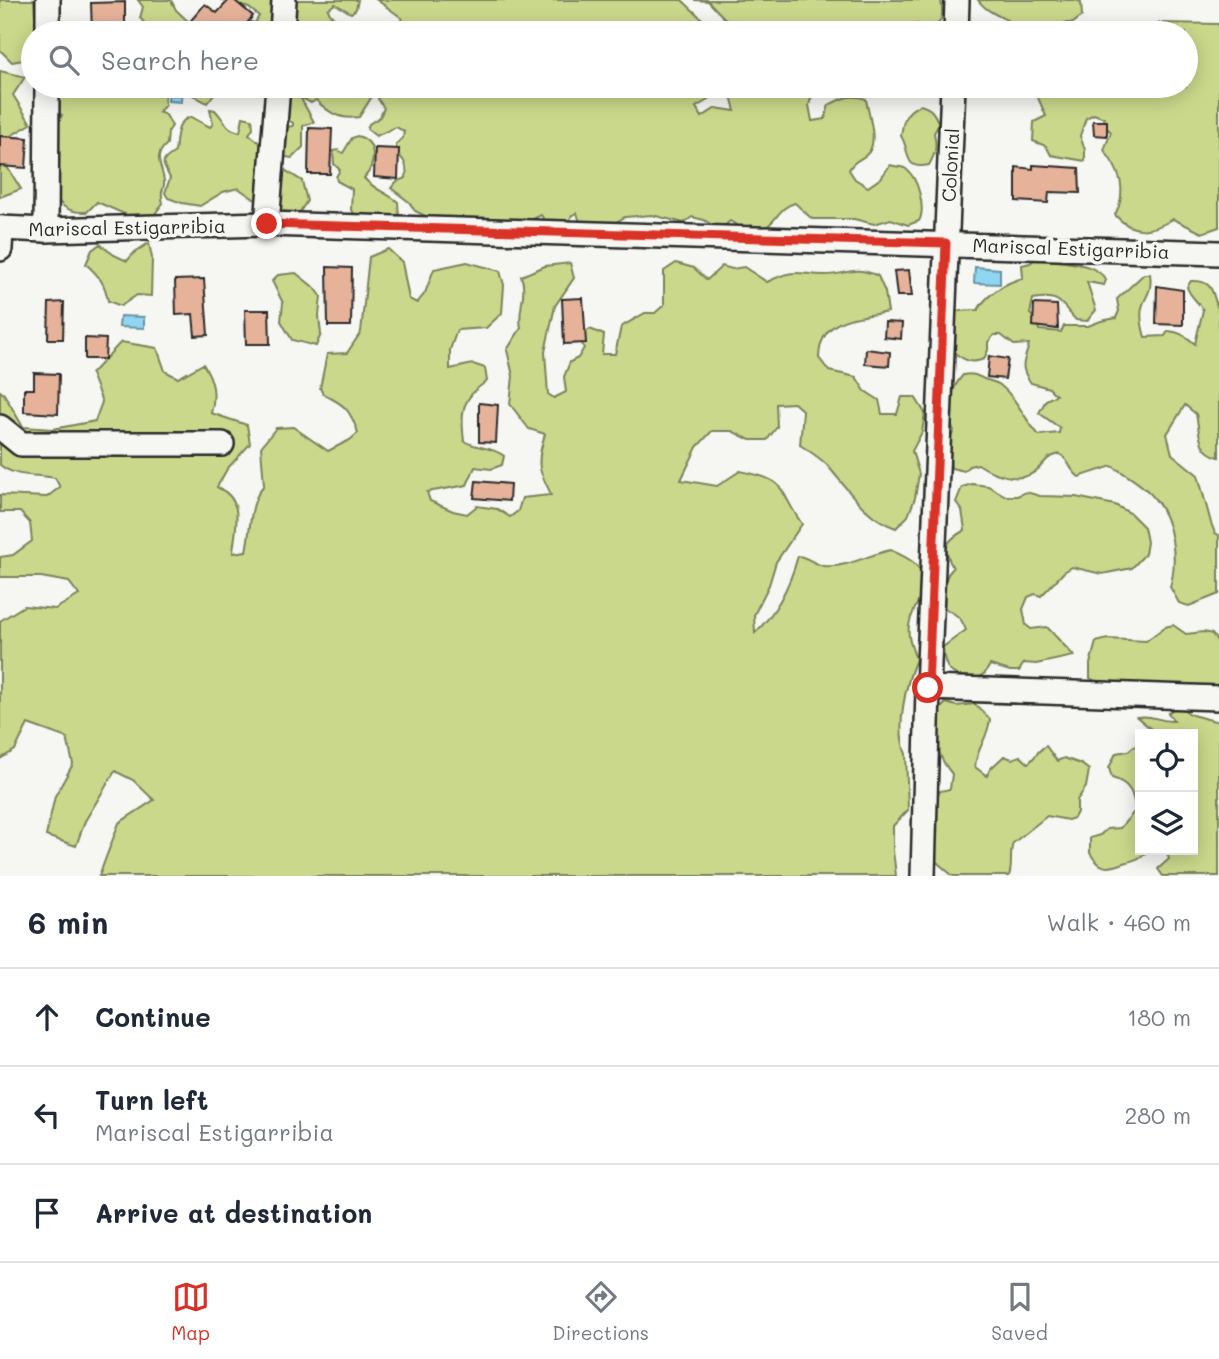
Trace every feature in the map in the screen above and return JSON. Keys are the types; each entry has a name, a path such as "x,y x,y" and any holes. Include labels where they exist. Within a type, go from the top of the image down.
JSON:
{"street":[{"path":"48,0 48,21"},
{"path":"283,21 284,0"},
{"path":"956,21 957,0"},
{"path":"46,230 47,98"},
{"path":"267,224 277,98"},
{"name":"Colonial","path":"923,876 928,688 952,98"},
{"name":"Mariscal Estigarribia","path":"0,235 46,230 267,224 1219,253"},
{"path":"0,427 20,444 222,444"},
{"path":"928,688 1219,698"}],"green space":[{"path":"0,0 34,0 35,21 21,21 21,60 12,62 0,50"},
{"path":"138,0 171,0 176,10 188,21 143,21 140,18 143,7"},
{"path":"220,0 358,0 356,9 351,13 335,4 328,9 337,21 256,21 259,16 249,8"},
{"path":"377,0 682,0 703,21 403,21"},
{"path":"694,0 941,0 942,13 939,21 727,21 708,1"},
{"path":"978,0 1075,0 1081,2 1082,16 1076,21 1009,21"},
{"path":"1198,24 1219,24 1219,227 1202,233 1173,219 1150,229 1129,226 1115,215 1121,189 1118,173 1104,150 1111,132 1103,124 1104,118 1094,114 1086,118 1080,136 1085,150 1085,161 1051,155 1046,146 1033,141 1034,122 1046,116 1038,98 1198,98"},
{"path":"0,71 21,76 21,83 13,95 31,124 2,141 0,149"},
{"path":"58,98 165,98 165,105 159,112 166,115 172,126 168,132 167,144 159,157 164,181 163,203 154,215 129,216 97,202 87,212 74,211 58,200 53,181 52,146 59,142 57,126 62,115 57,112"},
{"path":"198,98 211,98 207,103"},
{"path":"283,98 301,98 314,122 303,126 303,147 292,158 285,157 284,130 293,126 293,123 281,116"},
{"path":"302,98 371,98 359,117 352,118 335,114 316,100 311,103"},
{"path":"708,98 696,107 702,117 716,108 735,111 732,98 811,98 809,105 812,121 825,119 829,105 838,100 866,99 872,128 872,144 866,155 849,170 855,179 868,187 881,178 890,165 903,167 917,186 921,215 919,221 908,225 891,219 874,224 854,219 812,219 795,203 785,208 761,230 751,225 743,229 730,221 717,228 692,217 684,223 652,215 625,217 607,227 581,225 577,213 572,215 569,222 547,224 541,215 527,222 513,223 506,220 490,222 472,218 432,219 415,211 409,202 391,188 397,181 406,178 405,164 396,153 396,144 403,138 404,131 396,127 376,136 367,129 369,124 380,117 384,108 378,99"},
{"path":"920,105 932,112 939,124 934,133 936,146 933,157 929,165 920,166 911,162 901,136 906,117"},
{"path":"210,109 215,110 235,131 240,132 243,117 252,119 253,128 249,134 261,144 266,143 280,167 302,181 307,201 297,216 260,203 238,188 223,192 200,206 168,198 165,193 170,178 163,164 175,152 179,126 191,117 210,127 213,124"},
{"path":"357,136 369,143 373,154 371,167 364,178 398,202 399,217 356,216 351,210 352,189 337,181 340,170 334,164 333,151 343,153 352,138"},
{"path":"0,156 21,189 0,197"},
{"path":"149,243 152,258 151,296 137,295 121,306 108,301 101,280 86,264 92,250 100,244 127,261"},
{"path":"388,249 402,262 409,299 417,303 425,293 434,269 467,262 500,271 504,285 502,313 486,328 457,330 450,350 450,369 473,364 485,368 487,381 472,393 465,406 462,421 464,441 504,456 502,465 491,469 475,467 467,485 427,492 430,501 453,511 467,514 477,506 497,509 510,517 518,511 522,498 551,495 540,464 545,434 529,429 510,404 513,376 507,350 521,328 521,276 545,266 570,263 574,278 555,306 545,352 548,394 554,398 566,392 564,377 570,362 578,358 584,348 579,337 590,329 604,335 602,354 615,354 621,327 645,313 655,313 664,305 664,271 676,263 694,268 707,280 722,266 732,269 744,267 767,282 796,273 833,275 862,271 878,276 885,292 888,312 852,318 833,327 821,344 819,358 829,371 856,377 865,391 879,400 882,414 897,414 902,397 915,397 925,413 922,432 912,451 919,474 915,498 908,516 896,528 875,517 857,501 827,465 800,445 803,411 794,403 776,404 777,427 767,440 750,440 732,431 712,431 697,447 681,480 717,486 740,471 767,478 780,487 802,524 776,562 769,585 754,615 755,633 782,598 798,556 821,565 833,566 891,550 913,562 920,571 923,578 922,592 909,626 916,659 906,693 902,720 908,810 893,826 896,876 99,876 119,823 154,800 133,780 115,771 85,821 76,846 46,836 55,796 73,764 67,738 28,724 15,750 0,759 0,621 24,606 55,609 79,595 69,582 41,577 0,577 0,557 13,555 32,541 30,523 20,512 0,512 0,495 47,497 60,487 55,478 19,474 0,465 0,391 23,427 53,429 95,421 102,402 91,374 121,342 157,348 165,371 178,378 203,364 213,388 211,413 247,425 250,444 227,469 217,487 226,492 235,506 237,515 233,553 246,551 253,508 264,485 261,447 276,428 293,427 328,451 358,433 346,409 323,394 320,388 327,354 347,353 361,332 369,257"},
{"path":"1038,257 1094,269 1106,280 1104,285 1087,282 1096,310 1087,321 1076,320 1059,301 1049,298 1033,299 1030,314 1037,321 1039,330 1061,332 1064,326 1088,326 1116,318 1119,311 1117,299 1144,274 1150,274 1150,289 1142,306 1145,337 1165,336 1168,331 1183,335 1195,344 1203,310 1187,287 1191,281 1199,281 1211,289 1219,311 1219,457 1203,446 1196,414 1185,405 1167,434 1172,454 1198,475 1211,523 1215,533 1219,535 1219,594 1189,606 1179,603 1170,587 1174,553 1166,518 1146,489 1112,466 1079,477 1060,454 1048,458 1037,470 1023,477 999,474 978,464 969,466 964,471 951,468 948,442 954,431 950,402 963,375 974,375 1000,385 1039,435 1059,433 1060,428 1039,413 1046,400 1056,395 1049,388 1031,383 1025,372 1024,364 1029,344 1014,345 1001,335 994,335 988,342 984,359 963,359 952,351 951,317 957,311 978,310 997,290 1023,278 1022,265"},
{"path":"296,273 321,296 321,334 316,346 292,340 281,321 283,303 272,281 278,275"},
{"path":"972,484 988,486 1006,496 1017,496 1026,492 1040,496 1076,497 1115,505 1130,513 1144,527 1147,542 1145,554 1132,568 1102,574 1072,567 1041,596 1035,594 1028,597 1023,609 1026,625 1031,629 1047,627 1074,656 1036,664 1024,663 1019,671 990,665 985,673 973,681 954,674 947,667 943,647 966,630 957,616 937,603 953,568 947,555 947,545 965,530 962,510 956,502 962,487"},
{"path":"1173,625 1186,634 1212,634 1219,644 1219,687 1099,683 1090,678 1090,664 1096,642 1108,639 1146,641 1165,627"},
{"path":"946,703 956,706 975,704 990,719 975,767 987,776 990,769 1004,756 1012,759 1020,756 1028,763 1046,746 1057,761 1064,758 1089,770 1086,787 1077,800 1074,818 1068,820 1047,816 1013,843 1009,876 953,876 932,858 930,845 937,830 934,818 936,801 940,791 950,789 952,774 941,757 937,743 940,709"},
{"path":"1178,706 1192,715 1219,722 1219,876 1163,876 1158,869 1169,859 1168,855 1198,855 1198,729 1151,729 1137,717 1148,716 1174,721 1168,713"},
{"path":"1135,746 1135,811 1130,790 1112,778 1109,768 1116,753 1128,751"},
{"path":"1135,811 1135,855 1144,855 1113,866 1105,867 1097,863 1090,853 1090,838 1107,829 1120,828"}],"water":[{"path":"168,98 181,98 181,102 168,101"},
{"path":"975,267 1000,269 1000,284 974,283"},
{"path":"120,316 144,317 144,328 119,327"}],"building":[{"path":"229,0 234,0 253,16 249,21 190,21 205,4 217,13"},
{"path":"125,2 125,21 92,21 91,3"},
{"path":"1093,121 1107,121 1107,136 1094,135"},
{"path":"309,128 332,129 330,174 308,174"},
{"path":"0,136 28,138 26,168 0,166"},
{"path":"375,148 399,149 398,179 374,177"},
{"path":"1033,165 1079,168 1080,193 1049,192 1048,203 1016,201 1016,167 1033,169"},
{"path":"327,267 352,268 351,326 328,326"},
{"path":"909,270 912,296 897,296 894,271"},
{"path":"204,279 208,335 195,336 193,314 176,315 175,280"},
{"path":"1157,286 1183,290 1183,325 1156,324"},
{"path":"583,298 586,343 564,344 562,299"},
{"path":"64,302 63,339 48,339 49,303"},
{"path":"1034,304 1057,305 1058,329 1033,326"},
{"path":"245,310 269,310 270,344 246,344"},
{"path":"885,322 902,323 901,339 884,337"},
{"path":"85,338 106,339 105,359 85,359"},
{"path":"866,349 890,352 889,366 865,364"},
{"path":"989,356 1008,359 1005,379 987,377"},
{"path":"34,373 59,374 58,414 24,412 24,389 34,389"},
{"path":"479,403 498,405 496,443 479,442"},
{"path":"476,481 510,484 509,501 474,498"}],"route":[{"path":"267,224 946,243 928,688"}]}
